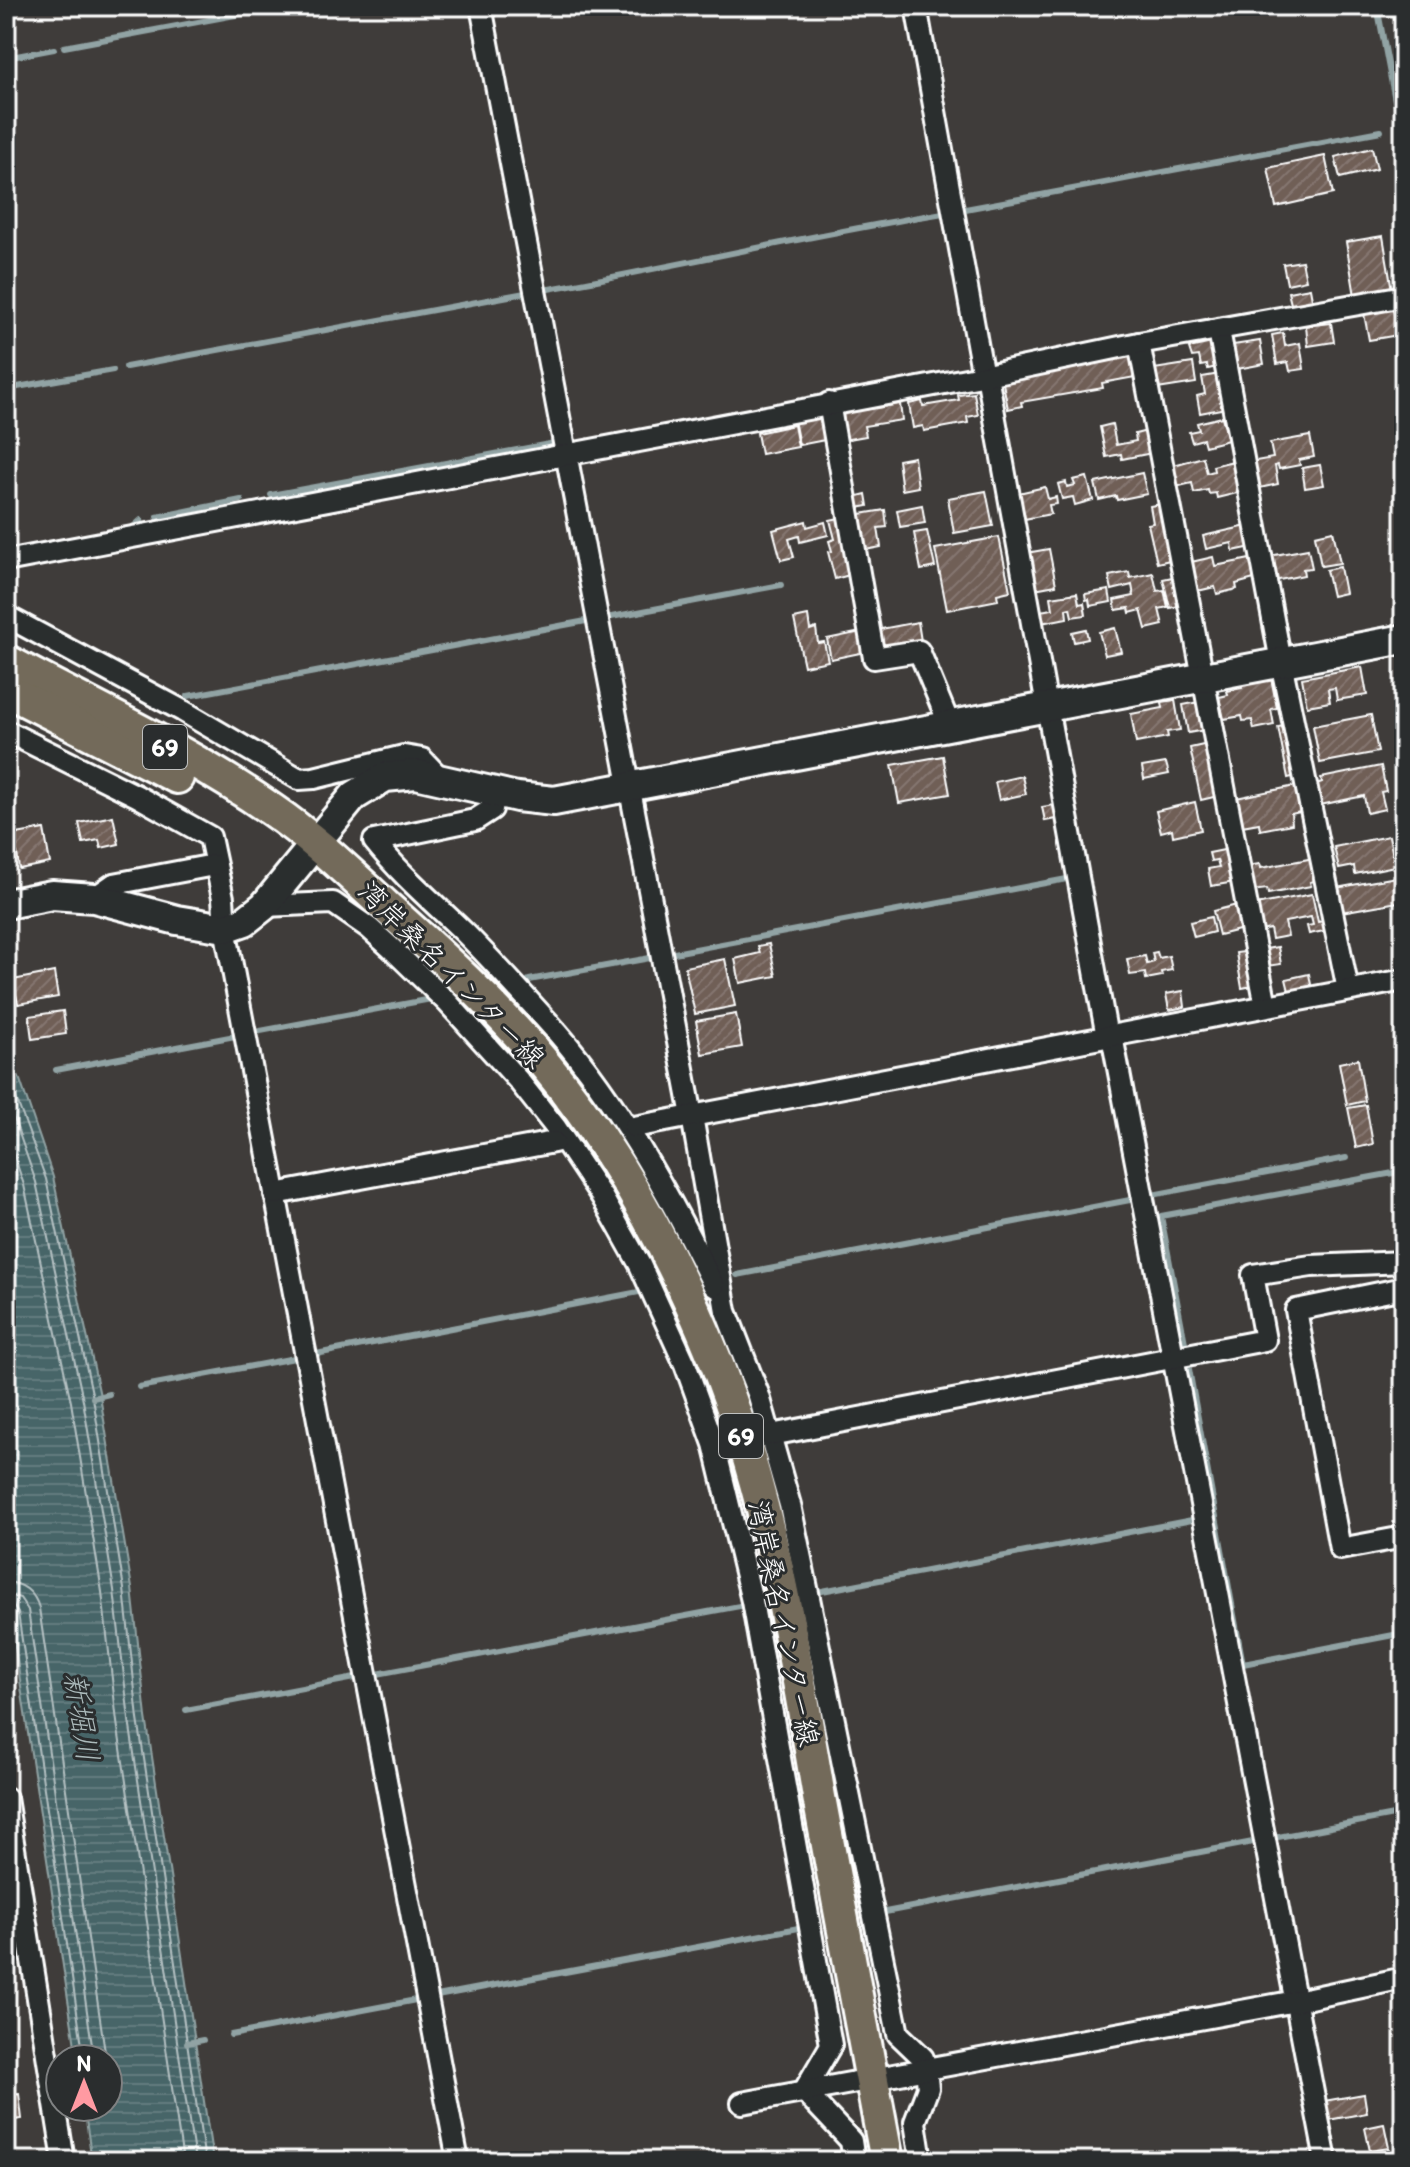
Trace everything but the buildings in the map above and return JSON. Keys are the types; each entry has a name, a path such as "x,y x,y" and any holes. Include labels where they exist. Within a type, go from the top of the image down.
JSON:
{"main road":[{"name":"湾岸桑名インター線","path":"6,661 227,782 273,811 316,844 435,949 542,1061 609,1153 652,1225 715,1360 766,1530 797,1671 887,2161"},
{"name":"湾岸桑名インター線","path":"6,690 181,779 261,827 316,844"}],"street":[{"path":"481,6 692,1116 726,1311"},
{"path":"916,6 1326,2161"},
{"path":"6,561 829,403 985,376 1139,343 1404,296"},
{"path":"1219,330 1281,662 1348,990"},
{"path":"1139,343 1266,1006"},
{"path":"829,403 874,658 919,651 950,726"},
{"path":"6,616 183,711 299,779 404,756 422,759 441,779"},
{"path":"6,904 52,895 94,898 177,920 225,928 245,921 264,906 354,796 385,777 416,774 495,792 554,801 1404,639"},
{"path":"6,731 137,796 210,837 458,2161"},
{"path":"495,792 492,809 475,820 374,841 398,871 466,933 551,1025 583,1066 667,1194 726,1311 759,1396 790,1505 898,2034 923,2058 926,2069 928,2088 915,2122 921,2161"},
{"path":"94,898 114,884 214,865"},
{"path":"264,906 333,903 369,928 448,1003 518,1080 574,1152 640,1265 666,1321 714,1444 725,1487 752,1601 807,1904 831,2045 804,2091"},
{"path":"634,1127 1404,980"},
{"path":"275,1194 554,1142"},
{"path":"771,1435 1265,1340 1253,1275 1311,1266 1404,1262"},
{"path":"1404,1288 1296,1310 1340,1549 1404,1537"},
{"path":"6,1798 64,2161"},
{"path":"742,2103 1296,2001 1404,1978"},
{"path":"804,2091 851,2141 854,2161"}],"water":[{"name":"新堀川","path":"6,1054 20,1080 53,1177 100,1396 132,1588 146,1717 213,2161 92,2161 86,2123 124,2123 124,2043 75,2043 6,1587"}],"waterway":[{"path":"64,47 284,6"},
{"path":"1377,6 1404,148"},
{"path":"6,58 54,49"},
{"path":"960,210 1381,131"},
{"path":"543,290 943,213"},
{"path":"126,367 525,293"},
{"path":"6,389 113,370"},
{"path":"271,495 555,443"},
{"path":"157,517 241,500"},
{"path":"132,528 141,520"},
{"path":"606,618 781,585"},
{"path":"188,696 586,621"},
{"path":"669,954 1072,878"},
{"path":"529,980 650,958"},
{"path":"255,1032 431,999"},
{"path":"56,1070 235,1036"},
{"path":"1152,1195 1346,1158"},
{"path":"1185,1343 1161,1216 1404,1171"},
{"path":"737,1275 1130,1200"},
{"path":"316,1354 644,1291"},
{"path":"139,1387 295,1358"},
{"path":"1189,1369 1243,1664 1404,1633"},
{"path":"93,1398 109,1394"},
{"path":"817,1592 1192,1520"},
{"path":"377,1674 745,1605"},
{"path":"186,1710 355,1678"},
{"path":"1273,1838 1404,1813"},
{"path":"880,1913 1253,1842"},
{"path":"437,1996 804,1927"},
{"path":"231,2035 416,2000"},
{"path":"187,2043 203,2040"}],"tunnel":[{"path":"554,1142 634,1127"}]}
